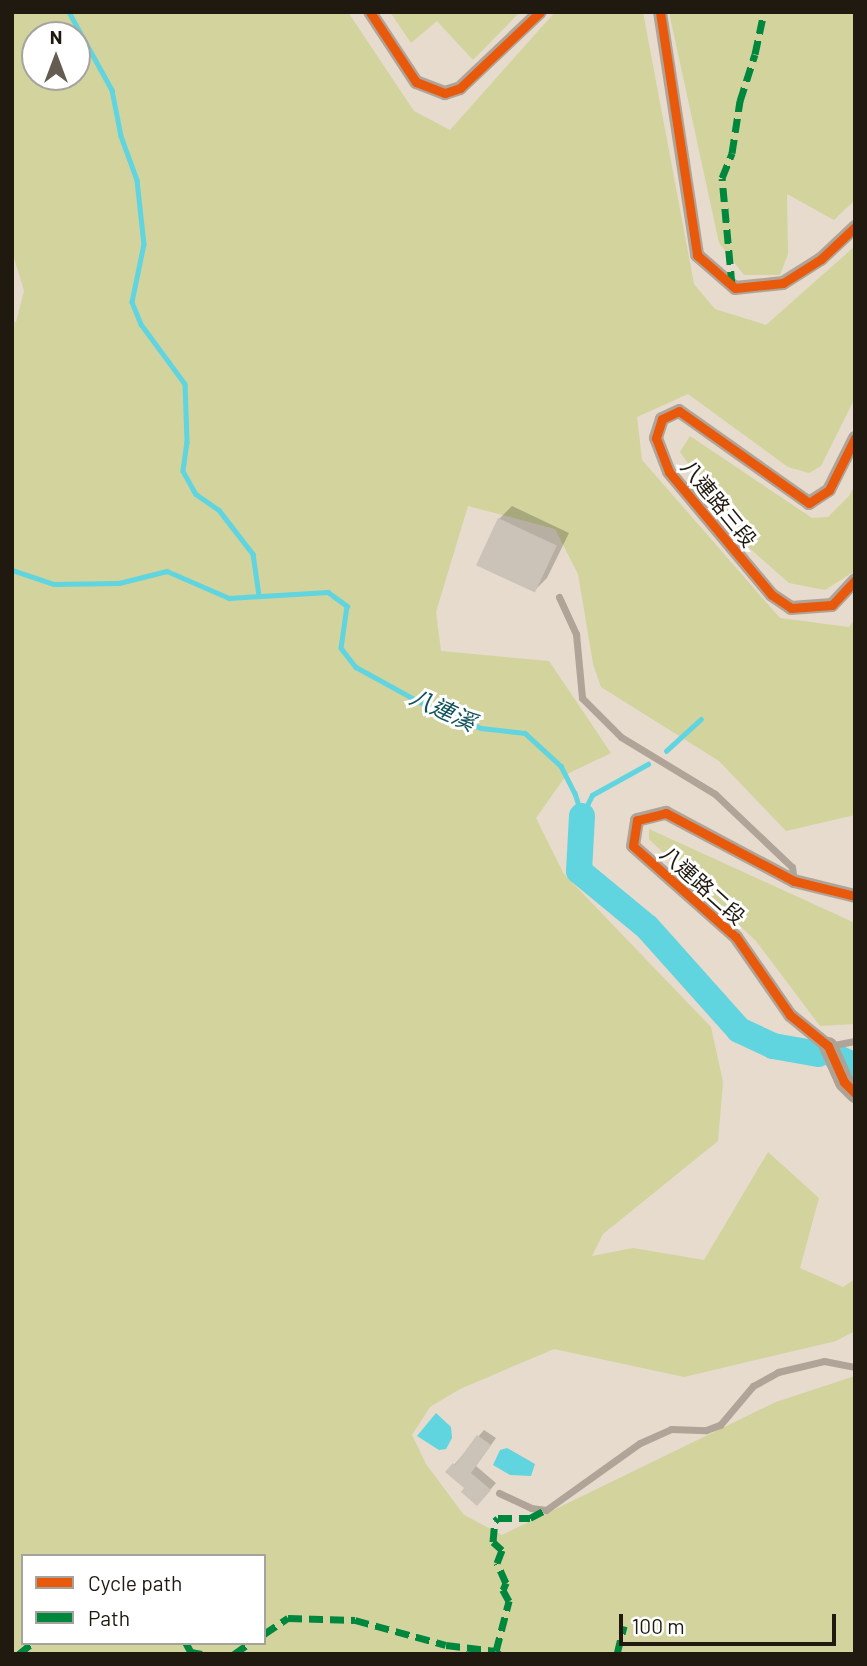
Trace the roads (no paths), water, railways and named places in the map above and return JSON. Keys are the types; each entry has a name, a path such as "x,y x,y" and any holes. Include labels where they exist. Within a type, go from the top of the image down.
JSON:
{"street":[{"path":"370,12 416,82 445,93 460,88 540,12"},
{"path":"660,12 697,255 735,288 783,283 821,259 855,227"},
{"name":"八連路三段","path":"855,438 829,490 809,503 679,411 662,419 656,438 669,472 772,595 790,608 832,605 855,580"},
{"name":"八連路二段","path":"855,896 794,880 666,813 637,820 633,846 736,937 790,1015 828,1046 844,1082 855,1093"}],"lane":[{"path":"559,597 576,634 582,698 621,737 715,794 792,867 794,880"},
{"path":"828,1046 855,1041"},
{"path":"499,1493 531,1508 546,1510 640,1443 671,1429 706,1430 720,1425 753,1386 778,1373 824,1361 855,1367"}],"water":[{"path":"436,1413 451,1427 452,1438 446,1449 439,1450 417,1436"},
{"path":"507,1448 535,1464 531,1476 510,1475 493,1465 500,1450"}],"waterway":[{"path":"69,12 112,90 121,136 137,180 144,244 132,302 141,324 185,384 187,442 183,471 196,494 219,510 253,554 259,595"},
{"name":"八連溪","path":"12,570 54,584 119,583 167,571 229,598 328,592 347,606 341,648 356,667 429,707 481,728 525,733 561,766 575,793 582,816"},
{"path":"666,751 701,719"},
{"path":"582,815 592,795 648,764"},
{"name":"八連溪","path":"582,816 579,871 647,927 739,1030 773,1046 818,1054"},
{"name":"八連溪","path":"836,1057 855,1066"}]}
